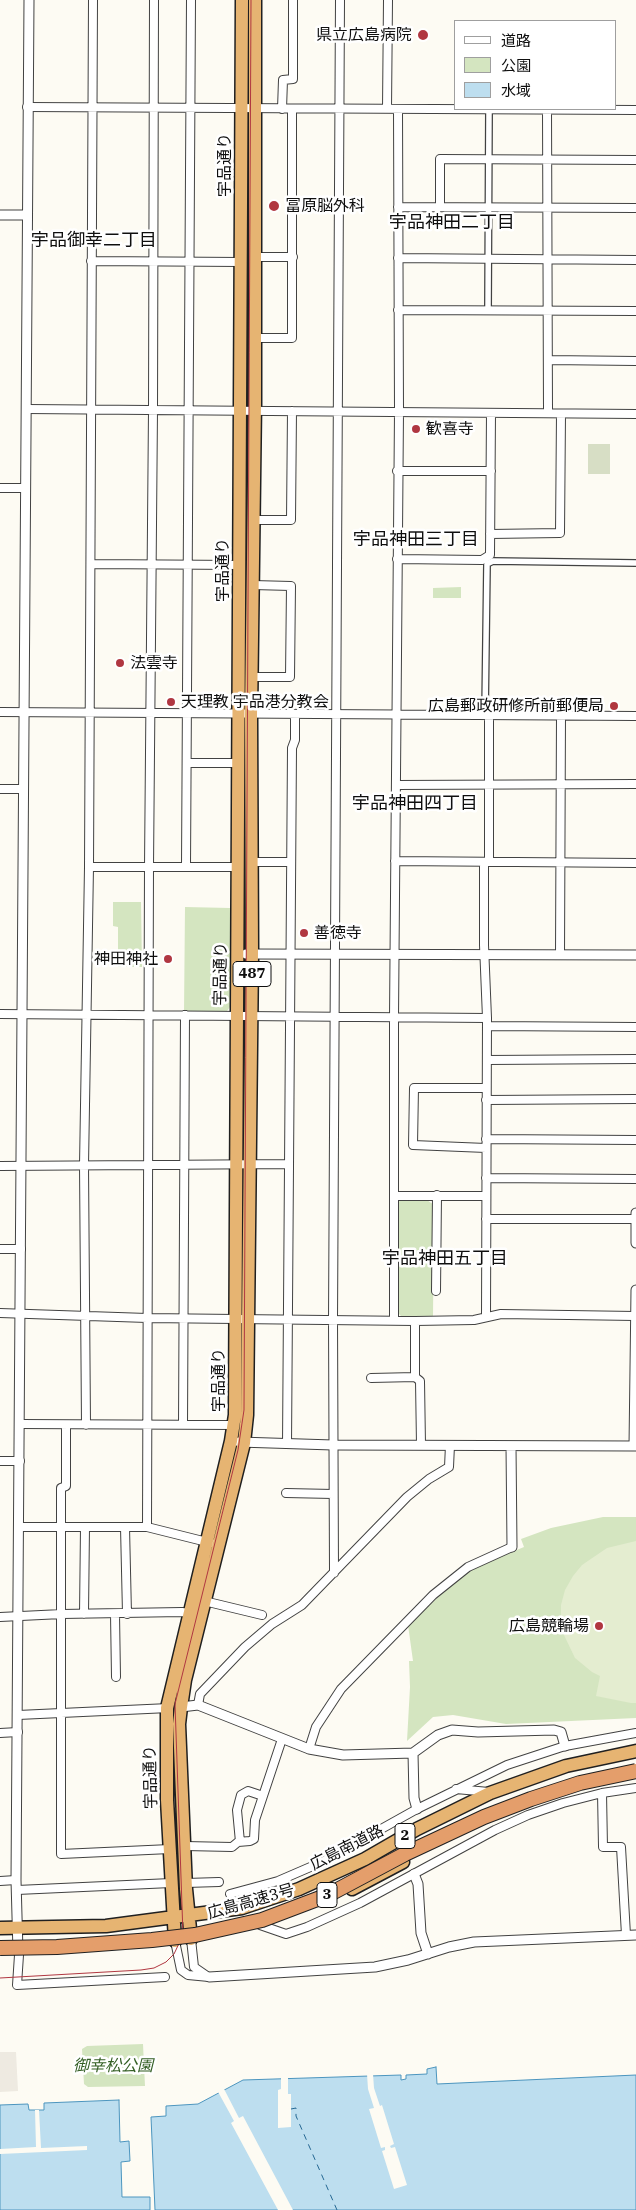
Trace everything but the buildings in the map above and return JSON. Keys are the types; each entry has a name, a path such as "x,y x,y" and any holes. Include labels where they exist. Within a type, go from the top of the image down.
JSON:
{"highway":[{"name":"宇品通り","path":"175,1941 171,1883 167,1708 188,1613 212,1543 237,1442 247,1415 252,1319 250,1165 252,862 239,565 242,0"},
{"name":"宇品通り","path":"237,1442 234,1425 232,1319 236,1165 239,763 252,678 255,410 255,0"},
{"name":"宇品通り","path":"191,1939 186,1883 180,1724 181,1706 204,1601 212,1543"},
{"name":"広島南道路","path":"0,1928 106,1926 242,1908 299,1889 365,1859 417,1829 490,1792 566,1766 636,1751"},
{"name":"広島高速3号","path":"0,1948 57,1947 152,1940 195,1935 262,1920 328,1895 405,1854 484,1817 531,1798 580,1783 636,1771"},
{"name":"2","path":"0,1954 175,1941 232,1933 312,1907 375,1878 413,1856 479,1823 512,1809 557,1794 600,1783 636,1778"}],"street":[{"path":"29,0 21,1014 17,1985 165,1977"},
{"path":"86,1425 84,1164 89,866 93,0"},
{"path":"147,1527 154,0"},
{"path":"186,866 191,0"},
{"path":"282,109 283,80 293,79 293,0"},
{"path":"334,1573 333,1319 340,0"},
{"path":"387,109 388,0"},
{"path":"27,107 454,110"},
{"path":"255,338 292,338 292,108"},
{"path":"394,1320 398,109"},
{"path":"488,310 489,110 636,110"},
{"path":"547,110 548,414"},
{"path":"440,207 440,158 636,160"},
{"path":"398,207 636,208"},
{"path":"0,215 27,215"},
{"path":"254,257 293,257"},
{"path":"398,258 636,260"},
{"path":"91,261 241,262"},
{"path":"398,310 636,311"},
{"path":"548,360 636,361"},
{"path":"26,409 636,414"},
{"path":"254,520 291,520 292,411"},
{"path":"397,559 482,560 490,555 491,413"},
{"path":"490,534 560,533 561,414"},
{"path":"397,471 490,472"},
{"path":"0,488 26,488"},
{"path":"486,1317 487,1022 485,955 489,785 487,564 493,561 636,563"},
{"path":"91,564 239,565"},
{"path":"252,585 291,586 290,677 252,678"},
{"path":"0,712 636,716"},
{"path":"287,1444 292,748 295,740 295,714"},
{"path":"560,955 561,715"},
{"path":"188,763 239,763"},
{"path":"396,785 636,784"},
{"path":"0,789 23,789"},
{"path":"252,862 291,862"},
{"path":"395,862 636,863"},
{"path":"89,866 238,867"},
{"path":"238,954 636,954"},
{"path":"0,1014 394,1017 636,1027"},
{"path":"183,1425 185,1015"},
{"path":"487,1060 636,1059"},
{"path":"486,1088 414,1088 413,1146 486,1148"},
{"path":"486,1100 636,1099"},
{"path":"486,1139 636,1140"},
{"path":"0,1166 289,1164"},
{"path":"486,1178 636,1179"},
{"path":"394,1196 486,1196"},
{"path":"436,1196 436,1291"},
{"path":"636,1214 636,1243"},
{"path":"486,1219 636,1219"},
{"path":"0,1249 21,1249"},
{"path":"237,1442 333,1445 635,1446 636,1290"},
{"path":"0,1313 147,1318 415,1321 474,1320 501,1314 636,1316"},
{"path":"415,1321 415,1377"},
{"path":"371,1378 415,1377 420,1381 421,1445"},
{"path":"20,1424 234,1425"},
{"path":"66,1425 66,1486 61,1488 60,1527 62,1614 61,1854 170,1849"},
{"path":"198,1705 200,1694 245,1647 272,1624 302,1606 407,1497 429,1479 449,1467 450,1445"},
{"path":"309,1750 316,1727 341,1689 432,1595 468,1567 512,1547 511,1446"},
{"path":"0,1461 20,1462"},
{"path":"286,1493 333,1494"},
{"path":"20,1527 147,1527 212,1543"},
{"path":"84,1614 85,1527"},
{"path":"125,1527 127,1614"},
{"path":"204,1601 262,1615"},
{"path":"0,1617 62,1614 188,1613"},
{"path":"115,1614 116,1677"},
{"path":"18,1715 198,1705 309,1750 343,1755 413,1753 438,1735 452,1730 478,1732 554,1730 561,1732 565,1746"},
{"path":"0,1733 18,1732"},
{"path":"230,1894 278,1881 322,1862 456,1789 507,1765 565,1746 636,1732"},
{"path":"185,1846 232,1847 240,1842 254,1839 255,1820 282,1738"},
{"path":"413,1753 414,1798 418,1809"},
{"path":"260,1925 286,1934 307,1927 360,1903 495,1830 563,1803 602,1793 636,1788"},
{"path":"456,1789 490,1792"},
{"path":"240,1842 237,1810 241,1795 248,1791 262,1796"},
{"path":"602,1793 603,1847 621,1847 626,1935"},
{"path":"479,1823 495,1830"},
{"path":"414,1874 418,1884 421,1933 428,1954"},
{"path":"0,1881 16,1880"},
{"path":"270,1899 278,1881"},
{"path":"186,1883 219,1882"},
{"path":"17,1890 171,1883"},
{"path":"175,1941 177,1957 182,1970 188,1976 209,1977 374,1967 474,1942 636,1934"},
{"path":"191,1939 194,1967 209,1977"}],"green space":[{"path":"588,444 610,444 610,474 588,474"},
{"path":"461,587 461,598 433,598 433,588"},
{"path":"113,902 141,902 142,967 118,967 118,927 113,926"},
{"path":"185,907 230,908 230,1007 227,1011 184,1012"},
{"path":"401,1200 427,1200 434,1205 433,1317 401,1316 397,1312 397,1203"},
{"path":"603,1517 636,1517 636,1718 506,1724 453,1715 433,1717 407,1741 410,1687 409,1661 413,1661 408,1625 461,1576 478,1566 524,1547 521,1539 551,1528"},
{"name":"広島競輪場","path":"636,1541 636,1703 631,1703 596,1696 600,1676 575,1658 563,1633 561,1605 565,1590 582,1565 607,1548"},
{"name":"御幸松公園","path":"143,2044 145,2086 88,2087 84,2084 82,2049 87,2046"}],"shaded area":[{"path":"0,2052 16,2052 18,2091 0,2092"}],"water":[{"path":"436,2067 437,2084 636,2075 636,2210 155,2210 151,2117 166,2116 166,2106 198,2104 243,2080 401,2075 401,2080 406,2079 406,2075 427,2074 427,2069"},
{"path":"119,2100 120,2142 129,2141 130,2161 121,2162 122,2197 150,2197 150,2210 0,2210 0,2105 28,2104 29,2110 44,2110 44,2103"}],"pier":[{"path":"367,2074 373,2074 374,2088 380,2106 382,2105 394,2144 390,2146 391,2148 395,2147 407,2185 394,2189 382,2151 385,2150 385,2147 381,2148 369,2109 374,2108 368,2089"},
{"path":"281,2077 288,2077 288,2094 291,2094 291,2127 278,2128 278,2090 281,2089"},
{"path":"223,2087 239,2118 243,2116 293,2210 278,2210 231,2123 234,2121 217,2090"},
{"path":"35,2110 39,2110 41,2148 87,2146 87,2150 0,2154 0,2149 36,2147"}],"ferry route":[{"path":"291,2109 296,2108 296,2116 337,2210"}],"tram line":[{"path":"0,1978 154,1968 166,1962 174,1954 183,1935 175,1704 238,1450 244,1410 251,0"}],"place":[{"name":"県立広島病院","path":"423,35"},
{"name":"冨原脳外科","path":"274,206"},
{"name":"歓喜寺","path":"416,429"},
{"name":"法雲寺","path":"120,663"},
{"name":"天理教 宇品港分教会","path":"171,702"},
{"name":"広島郵政研修所前郵便局","path":"614,706"},
{"name":"善徳寺","path":"304,933"},
{"name":"神田神社","path":"168,959"},
{"name":"広島競輪場","path":"599,1626"}],"district":[{"name":"宇品神田二丁目","path":"452,223"},
{"name":"宇品御幸二丁目","path":"94,241"},
{"name":"宇品神田三丁目","path":"416,540"},
{"name":"宇品神田四丁目","path":"415,804"},
{"name":"宇品神田五丁目","path":"445,1259"}]}
